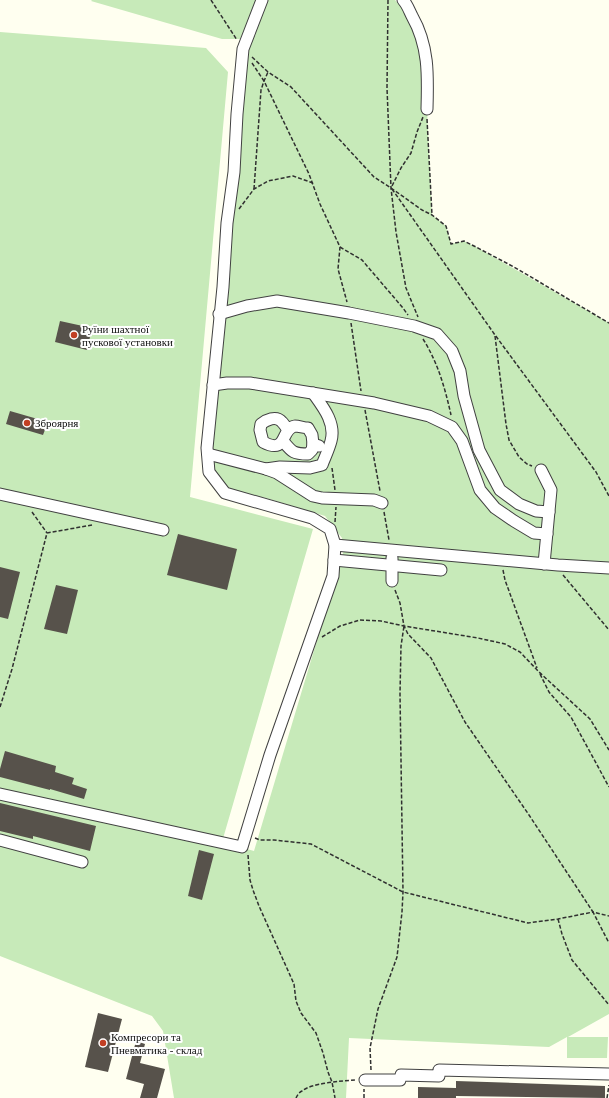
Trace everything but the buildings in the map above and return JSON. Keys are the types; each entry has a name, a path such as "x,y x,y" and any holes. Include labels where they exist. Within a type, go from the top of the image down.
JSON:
{"lane":[{"path":"0,794 242,847 270,755 333,576 335,545 330,529 312,518 225,493 209,472 208,454 213,385 219,314 223,287 227,223 234,172 241,47 262,0"},
{"path":"402,0 414,19 422,36 426,53 427,109"},
{"path":"219,314 247,306 277,301 349,313 422,328 437,334 452,350 460,372 464,396 479,450 500,490 519,504 536,511 549,512"},
{"path":"213,385 227,383 250,383 363,401 429,416 452,427 462,441 480,490 495,508 534,533 547,534"},
{"path":"266,469 280,467 310,468 322,465 331,441 332,429 328,416 313,393"},
{"path":"283,441 290,450 295,453 308,454 312,450 314,444 312,435 308,428 295,426 288,430 280,444 274,446 263,442 260,430 261,424 264,421 277,418 281,420 288,430"},
{"path":"314,444 328,448"},
{"path":"208,454 266,469 276,473 313,496 322,498 374,500 382,503"},
{"path":"541,470 551,490 544,564"},
{"path":"0,494 163,530"},
{"path":"335,545 544,564 609,568"},
{"path":"391,550 392,581"},
{"path":"334,560 441,570"},
{"path":"0,840 82,862"},
{"path":"368,1080 400,1080 401,1075 439,1076 439,1070 609,1074"}],"path":[{"path":"212,0 241,47 268,72 291,87 374,177 422,210 432,215 446,226 451,244 464,242 476,247 514,267 609,323"},
{"path":"388,0 387,88 391,188 396,232 406,288 422,328"},
{"path":"251,62 264,81 313,183 320,204 340,247 338,269 349,313 363,401 391,550"},
{"path":"254,189 259,111 264,81 268,72"},
{"path":"391,188 401,168 411,153 416,132 427,109"},
{"path":"427,109 432,215"},
{"path":"227,223 246,202 254,189 268,180 293,176 313,183"},
{"path":"391,188 495,335 596,472 609,496"},
{"path":"495,335 509,440 519,457 527,464 541,470"},
{"path":"0,707 12,669 47,533 22,498"},
{"path":"47,533 98,524"},
{"path":"502,560 505,580 533,662 549,692 571,717 609,787"},
{"path":"558,565 564,577 609,630"},
{"path":"392,581 400,603 404,626 408,634 431,658 465,722 593,912 609,943"},
{"path":"309,645 340,626 360,620 381,621 505,644 520,652 538,672 590,719 609,750"},
{"path":"296,1098 302,1090 332,1082 368,1080 370,1048 378,1009 397,957 404,892 400,694 401,646 404,626"},
{"path":"246,835 260,840 311,844 404,892 528,923 593,912 609,916"},
{"path":"242,847 248,854 250,880 259,906 294,984 296,1001 301,1014 316,1033 324,1053 335,1098"},
{"path":"558,919 572,960 609,1005"},
{"path":"607,1098 609,1085"}],"green space":[{"path":"258,0 240,39 222,39 91,1"},
{"path":"267,0 395,0 405,10 422,47 427,109 432,215 446,226 451,244 464,241 476,247 609,323 609,1014 568,1037 608,1037 607,1058 567,1058 567,1037 549,1047 349,1038 346,1098 174,1098 163,1031 152,1016 0,956 0,32 206,48 228,72 190,497 313,529 222,842 254,851 344,550 342,538 325,516 266,498 228,490 215,475 210,443 249,45"}],"place":[{"name":"Руїни шахтної пускової установки","path":"74,335"},
{"name":"Зброярня","path":"27,423"},
{"name":"Компресори та Пневматика - склад","path":"103,1043"}]}
